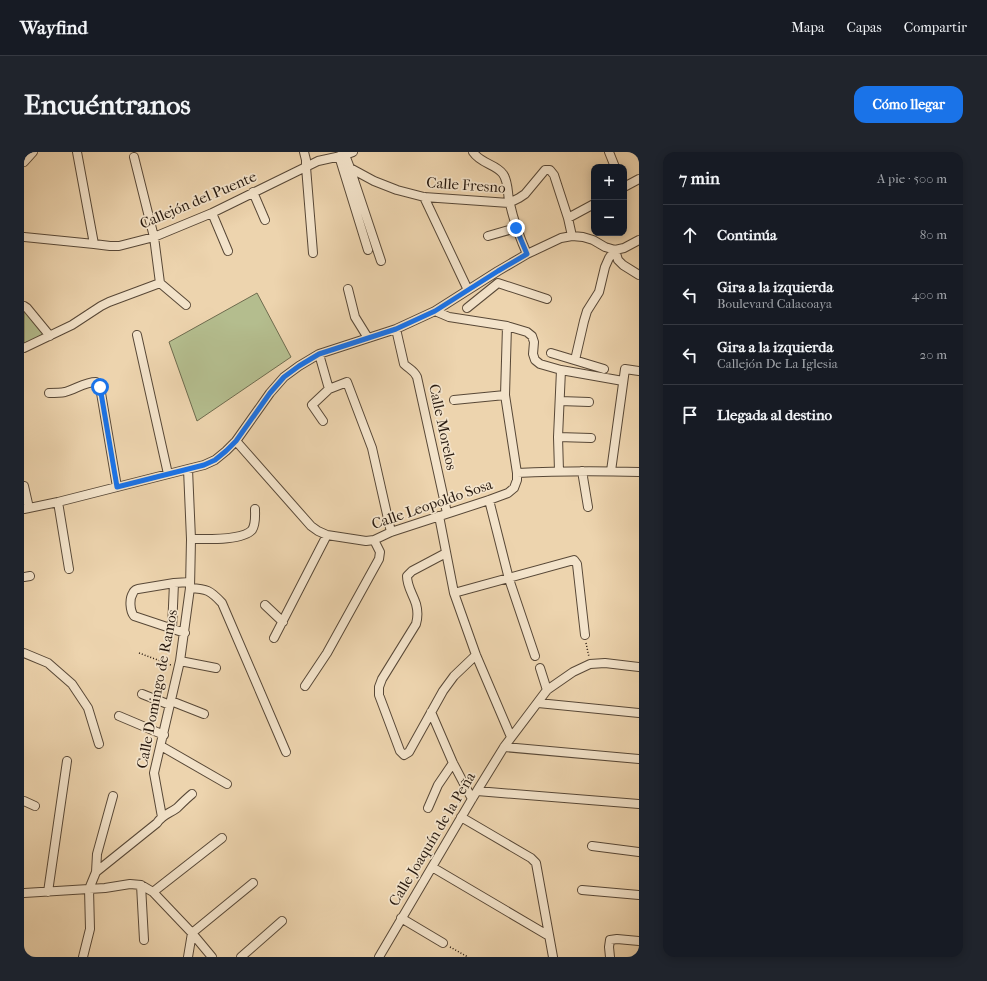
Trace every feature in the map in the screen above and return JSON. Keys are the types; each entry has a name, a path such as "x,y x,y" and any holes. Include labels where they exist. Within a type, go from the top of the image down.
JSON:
{"street":[{"path":"24,162 32,152"},
{"path":"77,152 94,244"},
{"path":"304,152 306,160 313,253"},
{"name":"Callejón del Puente","path":"24,237 110,246 119,246 154,237 212,213 318,161 353,152"},
{"path":"473,152 479,159 503,174 506,180 509,203 516,228 527,254"},
{"path":"609,152 614,164"},
{"path":"342,156 350,168 381,262"},
{"path":"342,156 368,250"},
{"path":"134,157 154,237 160,283 186,305"},
{"name":"Calle Fresno","path":"350,168 374,181 397,190 424,197 509,203 525,194 545,170 550,170 554,175 568,218 572,236"},
{"path":"627,185 639,179"},
{"path":"253,192 265,220"},
{"path":"424,197 468,290"},
{"path":"568,218 591,206"},
{"path":"212,213 228,251"},
{"path":"488,236 516,228"},
{"path":"24,486 27,508 58,502 204,465 215,460 236,441 270,393 284,377 319,354 396,329 435,311 527,254 562,238 572,236 588,238 605,247 615,250 624,248 639,240"},
{"path":"615,250 618,260 639,275"},
{"path":"575,360 587,311 599,292 605,268 615,250"},
{"path":"498,271 498,283"},
{"path":"24,348 72,325 109,302 160,283"},
{"path":"498,283 547,299"},
{"path":"467,308 498,283"},
{"path":"348,290 355,317 368,338"},
{"path":"24,306 50,336"},
{"path":"435,311 461,320 507,326 528,332 532,336 534,342 534,360 540,364 561,370 623,381"},
{"path":"507,326 505,395 517,473 559,471 639,472"},
{"name":"Calle Morelos","path":"396,329 404,364 415,372 417,377 443,515 446,553 454,593 476,655 511,737"},
{"path":"137,335 168,474"},
{"path":"551,353 604,369"},
{"path":"319,354 329,390"},
{"path":"611,471 625,369 639,371"},
{"path":"559,471 558,437 561,370"},
{"path":"49,393 67,392 91,382 96,382 100,387 117,487"},
{"path":"323,421 312,405 329,390 347,382 372,448 391,532"},
{"path":"454,400 505,395"},
{"path":"560,401 589,402"},
{"path":"558,437 591,438"},
{"name":"Calle Leopoldo Sosa","path":"236,441 311,526 327,535 366,540 374,540 391,532 508,493 514,488 517,480 517,473"},
{"name":"Calle Domingo de Ramos","path":"162,817 154,773 180,664 185,633 190,585 191,539 188,469"},
{"path":"582,471 588,507"},
{"path":"489,500 509,579 535,656"},
{"path":"58,502 69,568"},
{"path":"191,539 232,538 244,536 252,530 255,520 255,509"},
{"path":"274,638 327,535"},
{"path":"305,686 327,653 379,559 380,552 374,540"},
{"path":"446,553 412,571 407,576 407,583 416,605 418,615 416,624 378,687 379,695 400,751 404,755 409,752 442,691 454,676 476,655"},
{"path":"454,593 574,560 577,564 585,635"},
{"path":"172,629 174,583"},
{"path":"185,633 134,616 131,610 132,594 138,589 174,583 190,585 214,594 222,603 286,752"},
{"path":"265,605 283,622"},
{"path":"24,653 48,663 72,684 88,708 99,744"},
{"path":"540,668 547,690 573,672 590,664 605,663 639,667"},
{"path":"180,664 216,668"},
{"name":"Calle Joaquín de la Peña","path":"379,957 504,747 547,690"},
{"path":"142,694 204,714"},
{"path":"538,703 639,713"},
{"path":"431,712 453,763 472,799"},
{"path":"119,716 164,735"},
{"path":"161,746 227,784"},
{"path":"504,747 639,759"},
{"path":"48,892 67,761"},
{"path":"428,808 438,785 453,763"},
{"path":"478,791 639,804"},
{"path":"96,872 157,823 162,817 178,807 192,794"},
{"path":"83,957 90,929 88,889 96,872 97,854 113,796"},
{"path":"24,801 35,806"},
{"path":"461,817 531,858 536,863 553,957"},
{"path":"153,892 222,838"},
{"path":"592,846 639,852"},
{"path":"432,867 549,936"},
{"path":"188,957 192,933 253,883"},
{"path":"24,893 105,888 130,884 141,885 153,892 192,933 212,957"},
{"path":"141,885 144,940"},
{"path":"582,890 639,895"},
{"path":"401,918 443,943"},
{"path":"241,957 282,921"},
{"path":"610,957 610,940 617,939 639,941"}],"path":[{"path":"585,635 590,664"},
{"path":"139,653 180,664"},
{"path":"443,943 468,957"}],"green space":[{"path":"257,293 291,357 197,421 169,342"},
{"path":"24,310 47,335 24,343"}],"route":[{"path":"100,387 117,487 204,465 215,460 236,441 270,393 284,377 299,366 319,354 396,329 435,311 527,254 516,228"}]}
